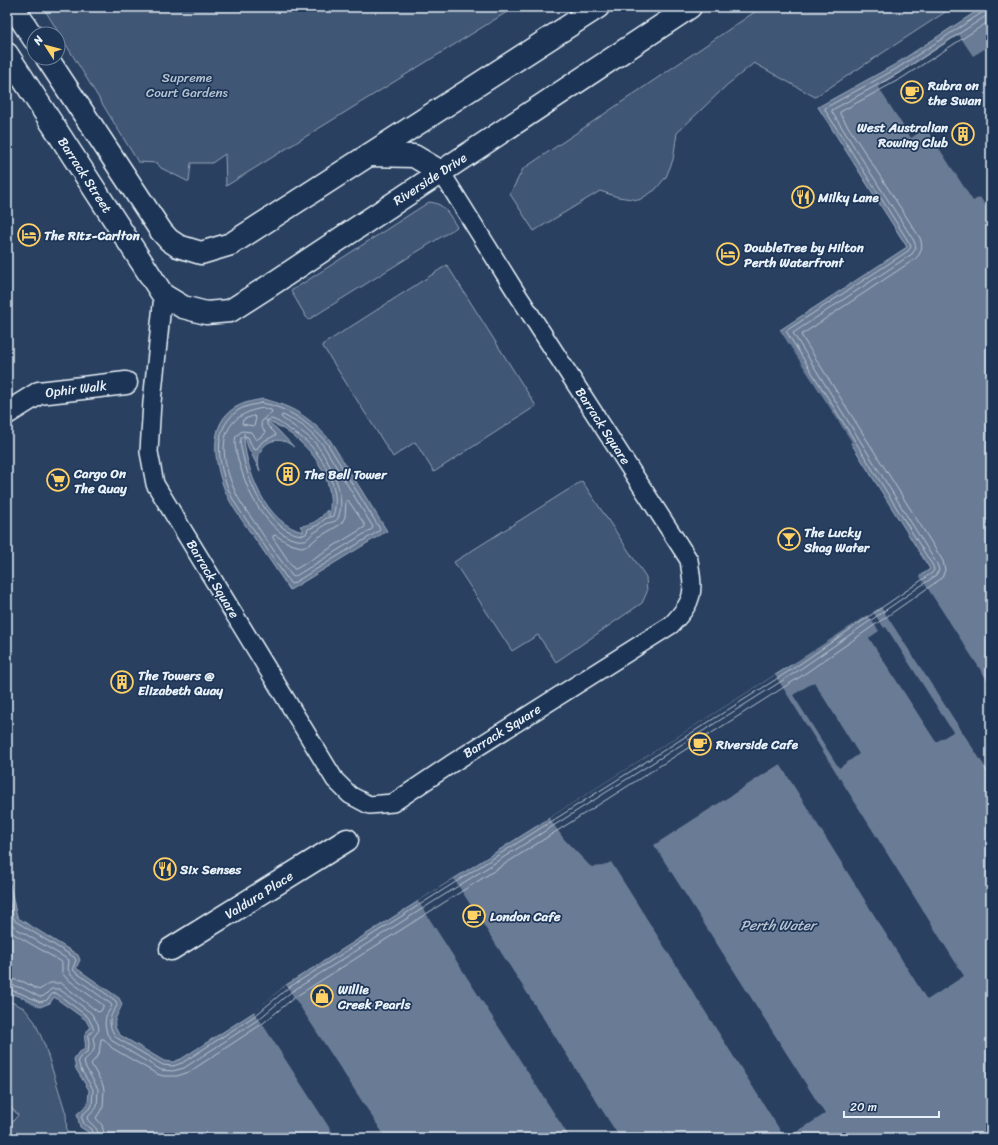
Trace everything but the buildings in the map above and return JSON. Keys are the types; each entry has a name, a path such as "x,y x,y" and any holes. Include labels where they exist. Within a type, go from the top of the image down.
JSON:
{"main road":[{"path":"13,7 26,27"},
{"path":"51,66 161,231 169,240 178,246 201,253 232,244 598,7"},
{"name":"Riverside Drive","path":"163,295 183,307 206,313 230,311 690,7"},
{"name":"Barrack Street","path":"7,54 163,295"},
{"path":"369,155 414,156 441,172"},
{"name":"Ophir Walk","path":"7,413 39,393 126,383"},
{"name":"Valdura Place","path":"171,949 347,840"}],"lane":[{"name":"Barrack Square","path":"163,295 149,452 155,484 335,780 350,795 369,805 393,802 671,625 686,610 693,593 689,560 514,289 441,172"}],"green space":[{"name":"Supreme Court Gardens","path":"43,7 515,7 226,186 225,154 212,163 191,163 189,182 161,168 157,163 138,162 66,45 66,26 55,26"},
{"path":"762,7 953,7 815,97 754,63 727,85 677,133 673,160 666,177 655,190 639,200 618,197 600,191 534,231 510,194 523,169"},
{"path":"429,202 443,207 457,227 308,320 291,291"},
{"path":"447,265 536,406 434,472 415,442 393,457 322,345"},
{"path":"582,481 646,577 647,592 642,603 556,662 538,635 512,651 454,562"},
{"path":"7,1000 24,1008 35,1022 45,1046 66,1114 67,1138 7,1138 10,1125 18,1115 7,1103"}],"water":[{"name":"Perth Water","path":"983,7 991,7 991,1138 91,1138 88,1132 80,1127 77,1114 88,1104 89,1090 76,1069 74,1059 78,1053 85,1049 85,1034 90,1028 86,1020 54,997 50,1003 40,1007 19,996 7,993 7,870 18,918 78,955 80,960 76,968 119,998 122,1004 115,1019 115,1026 120,1035 164,1061 173,1062 181,1059 254,1012 286,985 791,665 930,569 780,330 907,247 818,107 894,65"},
{"path":"263,399 292,409 315,425 330,440 387,531 290,590 231,503 222,483 216,459 217,435 220,424 227,415 239,405","holes":["264,419 278,426 304,445 322,470 328,485 330,500 329,516 327,510 322,517 300,526 304,532 291,527 268,507 253,478 248,462 244,433 248,447 260,471 258,463 259,455 266,444 279,440 294,447 276,428"]}],"pier":[{"name":"West Australian Rowing Club","path":"959,35 973,56 986,48 991,56 991,214 980,197 973,201 926,128 911,138 878,87"},
{"path":"780,330 852,442 849,444 778,331"},
{"path":"919,575 991,686 991,776 881,607 873,612 884,628 886,627 953,732 936,742 869,638 879,631 868,615 791,665 790,663"},
{"path":"775,675 964,976 927,1000 780,764 654,845 825,1114 787,1138 785,1138 611,862 603,866 590,866 564,839 549,818"},
{"path":"814,682 859,754 839,768 793,695"},
{"path":"454,879 620,1138 570,1138 418,901"},
{"path":"286,985 386,1138 336,1138 254,1011"}],"ferry route":[{"path":"985,767 991,786"}],"place":[{"name":"Rubra on the Swan","path":"912,92"},
{"name":"West Australian Rowing Club","path":"963,134"},
{"name":"Milky Lane","path":"803,197"},
{"name":"The Ritz-Carlton","path":"29,235"},
{"name":"DoubleTree by Hilton Perth Waterfront","path":"728,254"},
{"name":"The Bell Tower","path":"288,474"},
{"name":"Cargo On The Quay","path":"58,480"},
{"name":"The Lucky Shag Water","path":"789,539"},
{"name":"The Towers @ Elizabeth Quay","path":"122,682"},
{"name":"Riverside Cafe","path":"700,744"},
{"name":"Six Senses","path":"165,869"},
{"name":"London Cafe","path":"474,916"},
{"name":"Willie Creek Pearls","path":"322,996"}]}
